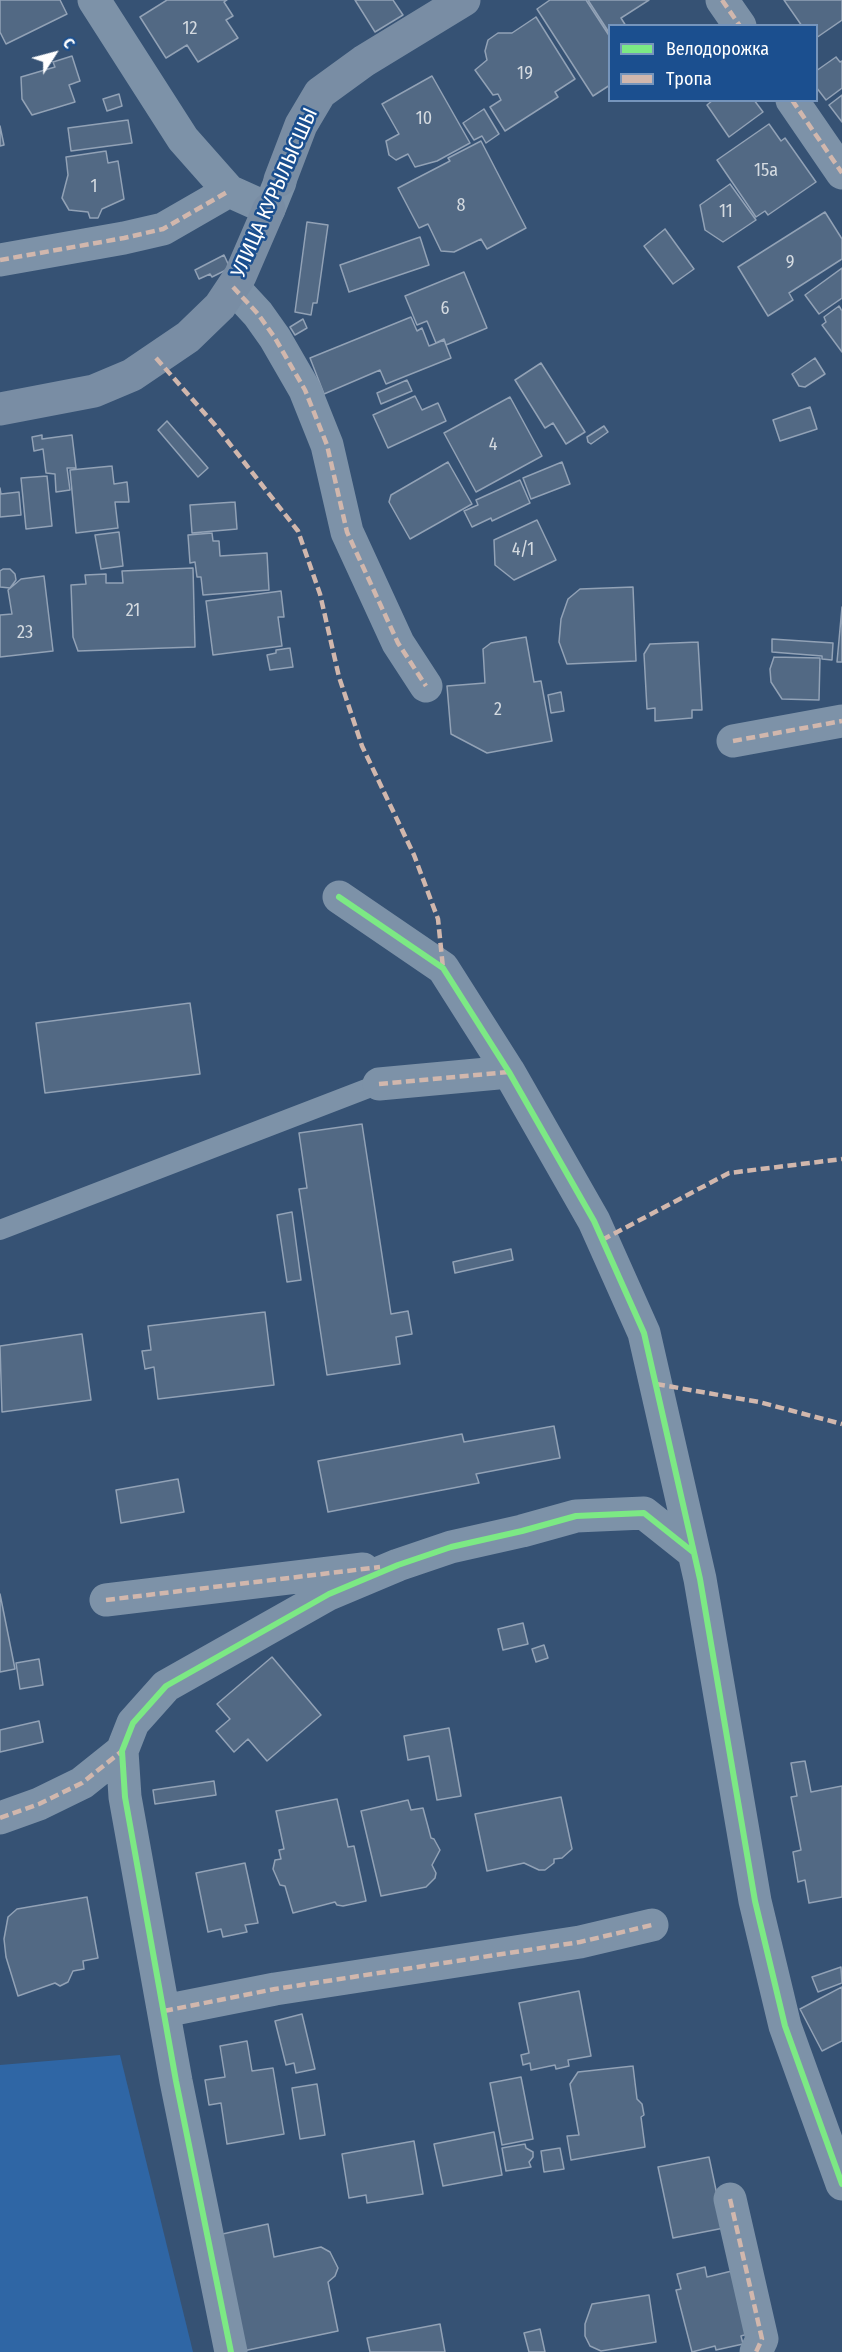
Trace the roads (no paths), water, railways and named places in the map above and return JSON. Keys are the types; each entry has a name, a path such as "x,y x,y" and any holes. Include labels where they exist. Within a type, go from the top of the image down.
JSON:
{"street":[{"path":"94,0 183,140 229,191"},
{"name":"УЛИЦА КУРЫЛЫСШЫ","path":"0,409 94,391 132,375 188,337 220,306 240,276 275,195 301,125 320,93 364,61 464,0"},
{"path":"722,0 739,24"},
{"path":"793,102 842,173"},
{"path":"0,260 124,238 162,228 229,191 275,195"},
{"path":"233,287 258,314 275,338 304,390 327,445 347,532 398,643 426,686"},
{"path":"733,741 842,721"},
{"path":"339,897 443,968 509,1072 594,1221 644,1333 700,1579 755,1901 785,2026 842,2184"},
{"path":"379,1084 509,1072"},
{"path":"231,2352 164,2012 125,1797 122,1751 133,1724 166,1686 329,1594 398,1564 452,1547 576,1516 644,1513 693,1552"},
{"path":"106,1600 398,1564"},
{"path":"0,1818 39,1804 82,1783 122,1751"},
{"path":"164,2012 275,1989 580,1942 652,1925"},
{"path":"730,2199 762,2339 756,2352"}],"lane":[{"path":"0,1230 379,1084"}]}
